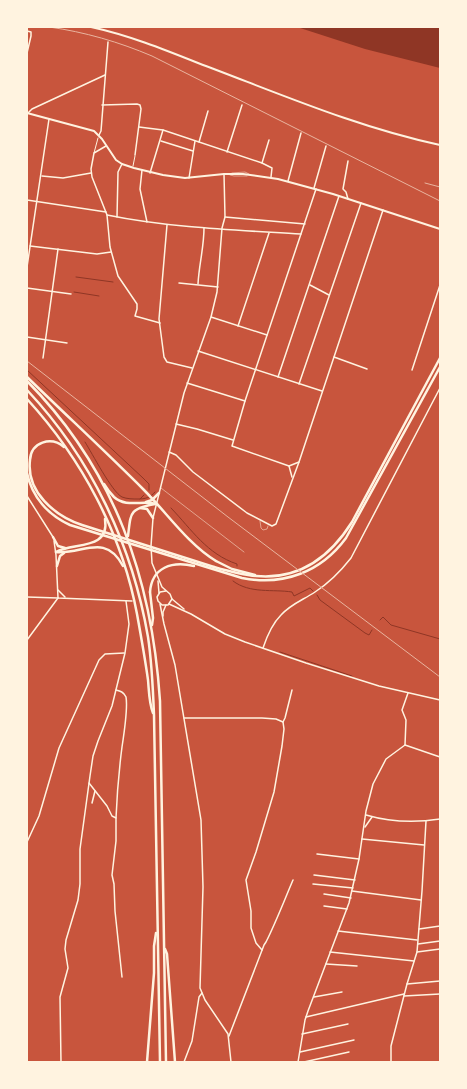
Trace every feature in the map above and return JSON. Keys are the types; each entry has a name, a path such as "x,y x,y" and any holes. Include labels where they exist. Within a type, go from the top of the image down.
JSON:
{"highway":[{"path":"69,451 61,444 53,441 47,441 39,444 30,456 31,475 39,493 52,510 66,519 86,527 214,567 264,577 282,575 301,569 319,559 335,545 352,522 440,358"},
{"path":"27,473 30,484 36,495 48,511 66,524 235,577 267,581 283,579 303,573 322,562 338,548 350,532 440,367"},
{"path":"27,377 143,489 200,550 216,561 232,569 264,577"},
{"path":"27,381 70,432 101,480 114,497 120,501 129,503 156,504"},
{"path":"27,390 64,435 96,485 108,508 127,554 143,611 151,663 154,715 160,1062"},
{"path":"27,399 69,451 99,502 112,530 128,575 137,612 154,715"},
{"path":"101,480 128,538 150,610"},
{"path":"144,503 152,500 158,493"},
{"path":"56,552 90,544 98,540 103,535 105,520 99,502"},
{"path":"128,538 130,519 133,513 142,507 156,504"},
{"path":"138,509 148,509 153,518"},
{"path":"53,537 59,547 68,548"},
{"path":"56,552 66,552 90,547 106,549 118,558 128,575"},
{"path":"57,566 60,556 66,552"},
{"path":"166,1062 160,709 157,662 150,610 150,592 155,576 169,565 187,564 204,568"},
{"path":"147,1062 154,973 154,946 157,927"},
{"path":"164,947 167,954 175,1062"}],"main road":[{"path":"91,27 119,34 148,44 366,125 402,136 440,145"},
{"path":"27,113 86,128 96,132 113,156 122,164 150,173 189,178 226,174 250,174 271,177 315,188 440,229"}],"street":[{"path":"27,31 30,32 31,36 27,53"},
{"path":"108,42 100,132 94,153 91,174 106,212 111,252 118,276 137,304 135,316 160,323"},
{"path":"27,113 32,109 105,75"},
{"path":"227,152 242,104"},
{"path":"102,105 140,105 139,127 132,166"},
{"path":"198,142 208,111"},
{"path":"27,267 49,118"},
{"path":"139,127 163,130 262,163 272,168 271,177"},
{"path":"96,132 100,128"},
{"path":"150,173 163,130"},
{"path":"288,181 301,133"},
{"path":"160,140 193,151"},
{"path":"262,163 269,140"},
{"path":"189,178 195,141"},
{"path":"94,153 106,146"},
{"path":"299,462 289,466 232,446 267,335 305,224 326,146"},
{"path":"348,161 342,189 346,192 348,199"},
{"path":"117,217 118,172 122,164"},
{"path":"142,170 140,189 147,222"},
{"path":"41,176 63,178 91,174"},
{"path":"191,614 175,603 158,579 152,563 151,552 153,518 158,493 187,383 211,317 218,287 222,228 225,217 226,174"},
{"path":"278,377 339,196"},
{"path":"27,200 106,212"},
{"path":"299,384 361,203"},
{"path":"169,452 242,509 267,524 274,526 276,524 299,462 383,210"},
{"path":"107,216 204,228 301,234"},
{"path":"225,217 305,224"},
{"path":"167,224 160,323 165,360 167,362 192,368"},
{"path":"198,284 200,262 204,244 204,228"},
{"path":"238,326 269,232"},
{"path":"30,246 97,254 111,252"},
{"path":"42,358 58,249"},
{"path":"179,283 218,287"},
{"path":"309,285 329,295"},
{"path":"412,370 440,285"},
{"path":"27,288 71,294"},
{"path":"211,317 267,335"},
{"path":"27,337 67,343"},
{"path":"198,351 322,392"},
{"path":"334,357 368,369"},
{"path":"187,383 245,402"},
{"path":"263,648 273,625 280,616 293,604 313,593 334,578 354,552 440,390"},
{"path":"176,424 233,440"},
{"path":"289,466 293,477"},
{"path":"27,496 53,537 56,552 58,590 58,598 27,640"},
{"path":"158,579 158,602"},
{"path":"58,590 61,595 66,598"},
{"path":"166,591 151,600 160,604 175,665 201,820 203,887 200,984 202,993 229,1036"},
{"path":"27,597 132,601"},
{"path":"169,604 172,598"},
{"path":"61,1062 60,997 68,965 65,944 78,900 80,884 80,849 95,748 110,713 124,653 129,624 126,601"},
{"path":"160,604 169,604 191,614 231,636 306,663 362,681 440,700"},
{"path":"163,618 163,612 166,605"},
{"path":"27,842 42,810 59,748 99,660 105,654 124,653"},
{"path":"116,690 125,695 126,704 118,786 116,841 112,875 122,976"},
{"path":"262,950 256,943 251,928 246,880 274,792 282,746 284,729 283,722 292,690"},
{"path":"405,745 406,720 402,710 408,693"},
{"path":"184,718 262,718 276,719 283,722"},
{"path":"405,745 440,757"},
{"path":"298,1062 306,1017 351,898 360,860 369,796 383,762 405,745"},
{"path":"89,783 107,806 112,816 116,818"},
{"path":"92,803 95,791"},
{"path":"366,815 395,821 426,821 440,819"},
{"path":"364,828 372,817"},
{"path":"365,821 369,822"},
{"path":"391,1062 391,1046 417,952 426,821"},
{"path":"362,839 424,845"},
{"path":"317,854 360,860"},
{"path":"314,875 355,880"},
{"path":"231,1062 229,1036 262,950 279,915 293,880"},
{"path":"313,884 421,900"},
{"path":"324,894 351,898"},
{"path":"324,906 347,909"},
{"path":"419,929 440,926"},
{"path":"338,931 418,940"},
{"path":"417,944 440,941"},
{"path":"417,952 440,949"},
{"path":"330,952 414,961"},
{"path":"326,964 357,966"},
{"path":"407,984 440,981"},
{"path":"313,998 342,992"},
{"path":"184,1062 192,1041 199,997 202,993"},
{"path":"306,1017 404,995 440,994"},
{"path":"302,1034 348,1024"},
{"path":"300,1052 354,1040"},
{"path":"304,1062 349,1052"}],"lane":[{"path":"160,487 244,552"},
{"path":"259,520 261,529 265,531 268,528 267,524"}],"shaded area":[{"path":"297,27 440,27 440,68 365,49"}],"waterway":[{"path":"76,277 113,282"},
{"path":"74,292 99,296"},
{"path":"27,370 143,478 149,484 149,490"},
{"path":"85,442 113,488 122,497 130,499 143,499 149,497 155,492"},
{"path":"140,499 144,495"},
{"path":"171,508 208,548 226,560 237,564 237,566"},
{"path":"233,581 247,588 292,592 294,596 310,588 313,591"},
{"path":"317,595 320,600 365,633 369,635 372,630"},
{"path":"380,620 383,617 391,625 440,639"},
{"path":"280,652 352,676"}],"railway":[{"path":"49,27 102,38 152,56 440,201"},
{"path":"425,183 440,187"},
{"path":"27,361 228,517 440,677"}]}
